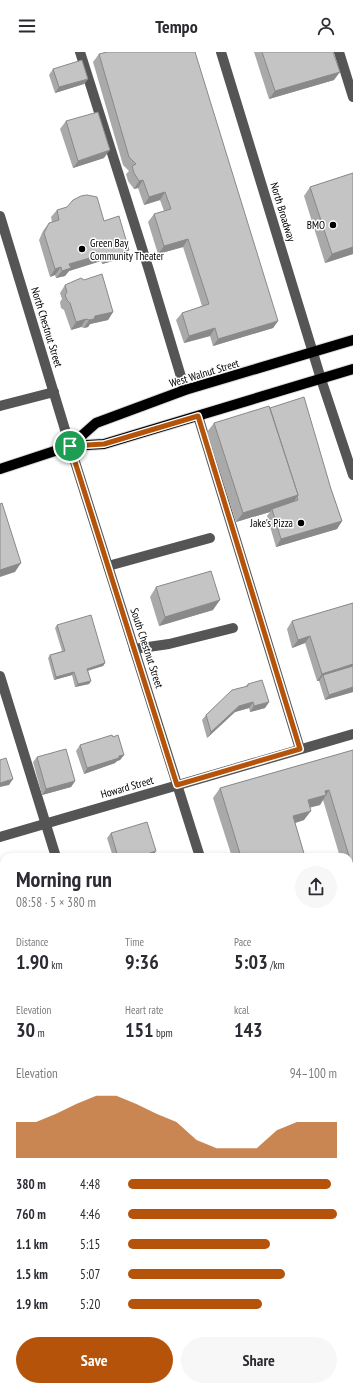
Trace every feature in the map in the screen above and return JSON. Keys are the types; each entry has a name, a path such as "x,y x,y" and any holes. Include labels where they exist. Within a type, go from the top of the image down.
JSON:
{"main road":[{"name":"West Walnut Street","path":"70,446 96,423 185,390 353,340"},
{"name":"West Walnut Street","path":"0,469 70,446 104,444 353,369"}],"street":[{"path":"80,52 185,390"},
{"name":"North Broadway","path":"221,52 321,379 353,475"},
{"path":"339,52 353,97"},
{"name":"North Chestnut Street","path":"0,216 70,446"},
{"path":"0,406 54,392"},
{"path":"198,416 300,749"},
{"name":"South Chestnut Street","path":"70,446 199,853"},
{"path":"108,566 210,538"},
{"path":"134,649 169,644 233,628"},
{"path":"0,676 55,853"},
{"name":"Howard Street","path":"0,836 353,734"}],"building":[{"path":"107,52 195,52 278,321 218,339 215,328 189,336 182,313 209,304 188,239 164,246 154,214 171,209 165,192 149,197 143,180 139,181 134,173 132,166 136,164 129,157 99,54"},
{"path":"262,52 333,52 340,72 275,91"},
{"path":"82,60 88,79 59,87 53,69"},
{"path":"98,112 110,150 78,161 66,121"},
{"name":"BMO","path":"353,173 353,247 332,254 310,187"},
{"name":"Green Bay Community Theater","path":"87,195 97,197 104,221 119,216 129,250 108,257 107,253 69,264 71,268 62,271 61,267 55,269 44,233 49,223 59,220 57,210 67,207 73,200 81,196"},
{"path":"102,274 113,312 95,316 94,319 86,319 76,322 70,303 65,295 67,292 65,285 81,278 84,280"},
{"path":"304,397 342,521 281,539 272,509 298,500 298,495 270,408"},
{"path":"269,406 298,495 243,513 214,423"},
{"path":"2,503 21,563 0,570 0,504"},
{"path":"211,571 220,600 165,617 156,587"},
{"path":"353,603 353,664 322,674 310,636 298,640 292,621"},
{"path":"91,615 105,663 87,669 91,681 78,684 74,672 56,677 50,655 65,651 57,625"},
{"path":"353,666 353,687 329,695 323,675"},
{"path":"262,680 269,702 254,706 253,702 239,706 211,732 206,715 232,690 248,686 248,684"},
{"path":"112,735 113,737 118,735 124,755 87,768 80,745"},
{"path":"66,749 75,781 46,789 37,757"},
{"path":"353,750 353,853 348,853 329,790 325,791 326,795 308,800 311,811 293,816 304,853 240,853 220,788"},
{"path":"6,758 13,779 0,783 0,760"},
{"path":"147,822 156,851 150,853 117,853 111,833"}],"place":[{"name":"BMO","path":"333,225"},
{"name":"Green Bay Community Theater","path":"82,249"},
{"name":"Jake's Pizza","path":"301,523"}],"route":[{"path":"198,416 300,749 177,785 70,446 104,444 198,416"}]}
